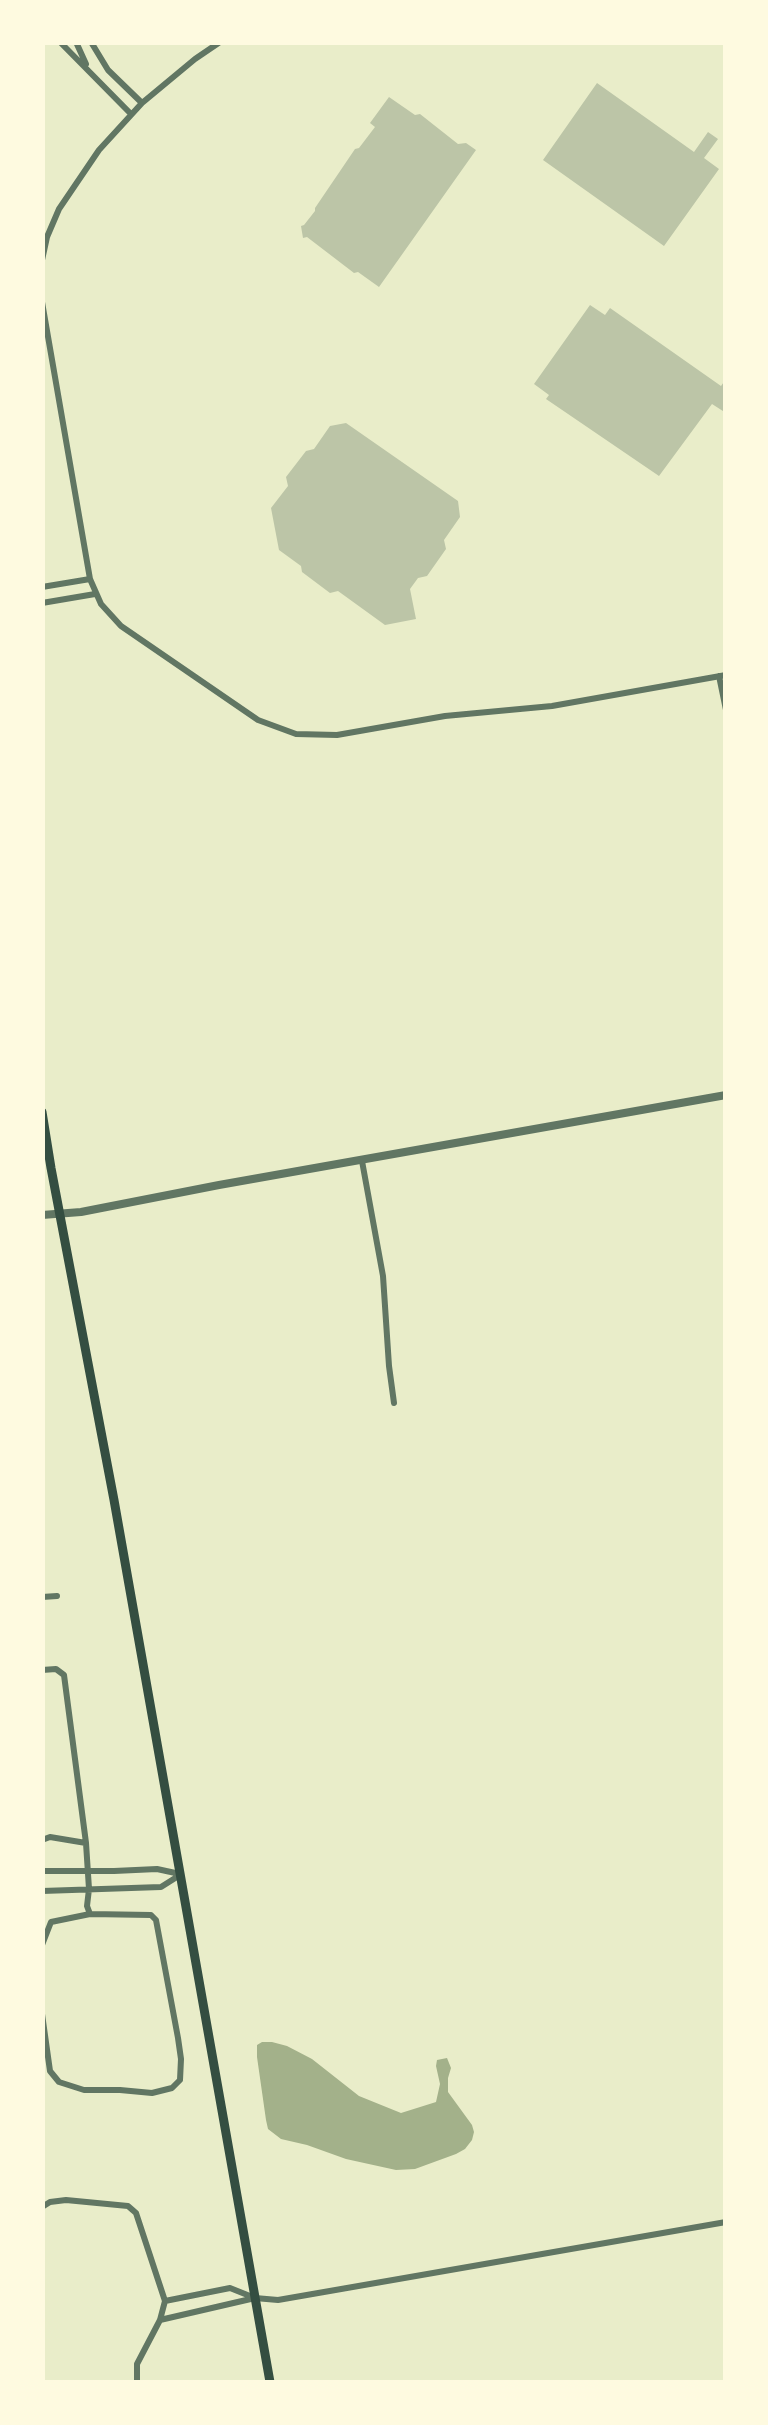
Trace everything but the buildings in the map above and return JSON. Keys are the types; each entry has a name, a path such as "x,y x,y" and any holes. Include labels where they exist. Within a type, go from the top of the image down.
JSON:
{"main road":[{"path":"42,1112 270,2382"}],"street":[{"path":"60,42 132,114"},
{"path":"76,42 97,81"},
{"path":"91,42 108,70 142,103"},
{"path":"42,260 64,200 99,150 142,103 220,42"},
{"path":"42,302 90,579 96,594 121,626 258,720 296,734 337,735 445,716 552,706 722,675 726,710"},
{"path":"42,587 90,579"},
{"path":"42,603 96,594"},
{"path":"42,1215 81,1212 726,1095"},
{"path":"362,1161 383,1276 394,1402"},
{"path":"42,1597 57,1596"},
{"path":"42,1670 56,1669 64,1675 86,1843 86,1906 90,1914"},
{"path":"42,1840 50,1837 86,1843"},
{"path":"42,1871 157,1869 181,1874"},
{"path":"42,1891 161,1887 181,1874"},
{"path":"42,1944 46,1924 51,1922 90,1914 151,1914 156,1920 181,2058 180,2080 172,2088 152,2093 84,2090 58,2082 45,2060 42,2014"},
{"path":"42,2207 66,2200 128,2206 136,2213 165,2301 160,2320 137,2364 136,2382"},
{"path":"165,2301 230,2288 255,2298 278,2300 726,2222"},
{"path":"160,2320 255,2298"}],"shaded area":[{"path":"262,2042 287,2046 312,2059 359,2096 401,2113 436,2102 440,2084 437,2060 447,2058 451,2068 448,2092 472,2125 472,2140 456,2154 415,2169 396,2170 281,2139 268,2129 266,2120 257,2057 257,2045"}]}
